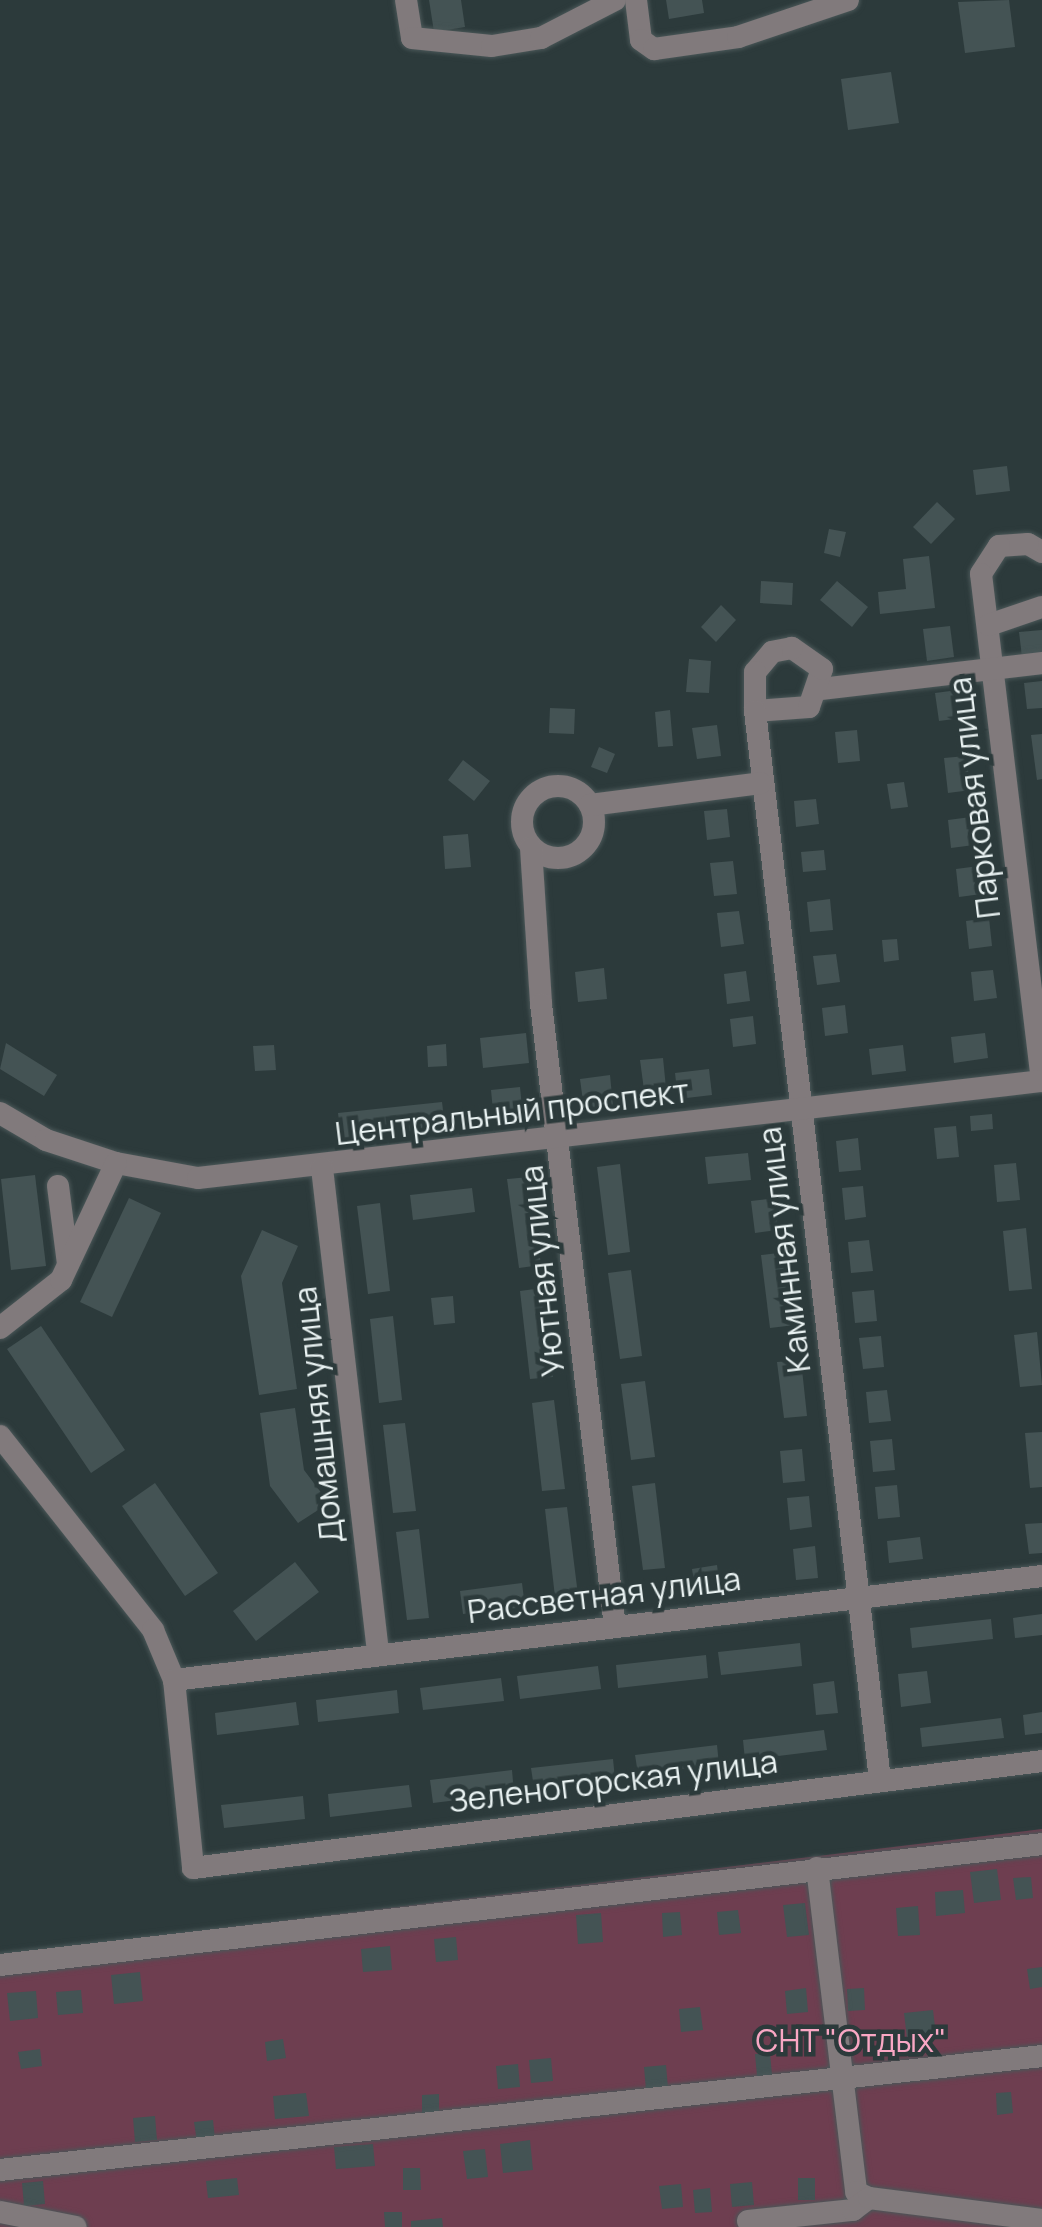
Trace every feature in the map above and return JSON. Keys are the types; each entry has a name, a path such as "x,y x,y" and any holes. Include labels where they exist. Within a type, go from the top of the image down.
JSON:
{"street":[{"path":"406,0 412,38 492,46 542,38 616,0"},
{"path":"636,0 641,40 654,49 738,38 848,0"},
{"name":"Парковая улица","path":"1042,552 1028,544 999,546 981,574 1042,1081"},
{"path":"989,624 1042,607"},
{"name":"Каминная улица","path":"822,689 822,669 808,654 772,652 755,672 761,783 880,1780"},
{"path":"755,712 809,708 822,689 1042,664"},
{"path":"590,805 592,836 580,852 560,859 531,848 521,820 536,793 566,787 590,805 761,783"},
{"name":"Уютная улица","path":"531,848 615,1627"},
{"name":"Центральный проспект","path":"0,1113 46,1140 116,1163 198,1178 322,1168 1042,1081"},
{"path":"0,1328 68,1268 116,1163"},
{"name":"Домашняя улица","path":"322,1168 378,1654"},
{"path":"58,1186 68,1268"},
{"path":"0,1436 134,1600 174,1680"},
{"name":"Рассветная улица","path":"174,1680 1042,1576"},
{"name":"Зеленогорская улица","path":"174,1680 193,1868 1042,1761"},
{"path":"0,1965 1042,1844"},
{"path":"817,1868 856,2192 868,2198 1042,2220"},
{"path":"0,2170 1042,2056"},
{"path":"748,2221 853,2210 868,2198"},
{"path":"0,2212 76,2227"}],"green space":[{"name":"СНТ \"Отдых\"","path":"1042,1829 1042,2227 0,2227 0,1955"}],"building":[{"path":"429,0 461,0 465,27 434,32"},
{"path":"666,0 702,0 704,13 669,19"},
{"path":"1009,0 1015,47 965,53 958,2"},
{"path":"891,72 899,123 848,130 841,79"},
{"path":"1007,466 1010,491 976,495 973,470"},
{"path":"937,502 955,519 931,544 913,527"},
{"path":"829,529 846,532 840,557 824,553"},
{"path":"929,556 935,608 880,614 878,592 906,589 903,559"},
{"path":"761,581 793,583 792,605 760,603"},
{"path":"837,581 868,607 852,627 820,600"},
{"path":"721,605 736,620 716,642 701,627"},
{"path":"950,626 954,657 927,661 923,629"},
{"path":"1042,630 1042,655 1022,657 1019,632"},
{"path":"689,659 711,661 709,693 686,692"},
{"path":"1042,681 1042,708 1027,709 1024,683"},
{"path":"958,690 962,718 939,721 935,693"},
{"path":"550,708 575,709 574,734 549,733"},
{"path":"670,710 673,746 658,747 655,712"},
{"path":"717,725 721,756 697,759 692,728"},
{"path":"857,730 860,761 838,763 835,732"},
{"path":"1042,734 1042,779 1037,780 1031,735"},
{"path":"599,747 615,754 607,773 591,767"},
{"path":"966,756 971,790 948,793 944,758"},
{"path":"463,760 490,781 474,801 448,780"},
{"path":"904,782 908,807 891,809 887,784"},
{"path":"816,799 819,824 796,827 794,801"},
{"path":"727,809 730,837 707,840 704,811"},
{"path":"971,817 974,845 951,848 948,820"},
{"path":"468,834 471,867 445,869 443,836"},
{"path":"824,850 826,870 803,872 801,852"},
{"path":"733,861 737,894 714,896 710,863"},
{"path":"979,866 982,894 959,897 956,869"},
{"path":"830,899 833,930 810,932 807,902"},
{"path":"739,911 744,944 721,947 717,913"},
{"path":"989,918 992,946 969,949 966,921"},
{"path":"897,939 899,960 884,962 882,940"},
{"path":"836,954 840,982 817,985 813,956"},
{"path":"604,968 607,999 578,1002 575,972"},
{"path":"993,970 997,998 974,1001 971,972"},
{"path":"746,971 750,1001 727,1004 724,974"},
{"path":"845,1005 848,1033 825,1036 822,1008"},
{"path":"753,1016 756,1044 733,1047 730,1019"},
{"path":"526,1033 529,1063 483,1068 480,1038"},
{"path":"985,1033 988,1058 954,1063 951,1037"},
{"path":"6,1043 57,1075 44,1096 0,1069"},
{"path":"446,1044 447,1066 428,1067 427,1046"},
{"path":"274,1045 276,1070 255,1071 253,1046"},
{"path":"903,1045 906,1071 872,1075 869,1049"},
{"path":"663,1058 666,1088 644,1090 640,1060"},
{"path":"709,1069 712,1095 678,1099 675,1073"},
{"path":"610,1075 613,1106 584,1109 580,1079"},
{"path":"520,1087 523,1117 494,1121 491,1090"},
{"path":"442,1102 445,1127 341,1139 338,1113"},
{"path":"992,1114 993,1129 971,1131 970,1116"},
{"path":"956,1126 959,1157 937,1159 934,1128"},
{"path":"858,1138 861,1170 839,1172 836,1141"},
{"path":"748,1153 751,1180 708,1184 705,1157"},
{"path":"1016,1163 1020,1200 997,1202 994,1165"},
{"path":"620,1164 630,1252 608,1255 597,1167"},
{"path":"35,1175 46,1266 11,1270 1,1179"},
{"path":"529,1177 541,1265 519,1268 507,1179"},
{"path":"863,1186 866,1217 845,1220 842,1188"},
{"path":"472,1188 475,1212 413,1220 410,1195"},
{"path":"129,1198 161,1213 112,1317 80,1302"},
{"path":"775,1198 778,1230 755,1233 751,1201"},
{"path":"380,1203 390,1291 368,1294 357,1206"},
{"path":"1026,1228 1032,1289 1009,1291 1003,1231"},
{"path":"262,1230 298,1246 282,1283 297,1389 259,1395 241,1276"},
{"path":"869,1240 873,1271 851,1273 848,1242"},
{"path":"786,1252 795,1325 770,1328 761,1255"},
{"path":"631,1270 642,1356 620,1359 608,1273"},
{"path":"542,1288 553,1377 530,1379 520,1291"},
{"path":"874,1290 877,1321 855,1323 852,1292"},
{"path":"453,1296 455,1323 434,1325 431,1298"},
{"path":"393,1316 402,1400 379,1403 370,1319"},
{"path":"41,1326 125,1450 91,1473 7,1349"},
{"path":"1037,1332 1042,1385 1020,1387 1014,1335"},
{"path":"881,1336 884,1367 863,1369 859,1338"},
{"path":"801,1360 807,1416 784,1418 777,1362"},
{"path":"645,1381 655,1457 631,1460 621,1384"},
{"path":"887,1390 891,1421 869,1423 866,1392"},
{"path":"554,1400 565,1489 542,1491 532,1403"},
{"path":"295,1408 304,1470 329,1503 298,1523 270,1486 260,1413"},
{"path":"405,1423 416,1511 393,1513 383,1425"},
{"path":"1042,1432 1042,1487 1030,1488 1025,1433"},
{"path":"892,1439 895,1470 873,1472 870,1441"},
{"path":"802,1449 805,1481 783,1483 780,1451"},
{"path":"155,1483 218,1573 185,1596 122,1506"},
{"path":"655,1483 665,1568 643,1570 632,1486"},
{"path":"897,1485 900,1517 878,1519 875,1487"},
{"path":"809,1496 812,1527 790,1530 787,1498"},
{"path":"567,1507 578,1595 555,1597 545,1509"},
{"path":"1042,1523 1042,1553 1029,1554 1025,1524"},
{"path":"419,1529 429,1618 407,1620 396,1532"},
{"path":"920,1537 923,1559 889,1563 887,1541"},
{"path":"815,1546 818,1578 796,1580 793,1549"},
{"path":"295,1562 319,1592 256,1641 233,1611"},
{"path":"717,1565 720,1588 695,1591 692,1569"},
{"path":"522,1583 525,1607 463,1614 460,1591"},
{"path":"1042,1614 1042,1635 1015,1638 1013,1618"},
{"path":"991,1619 993,1639 912,1648 910,1628"},
{"path":"800,1643 802,1666 721,1675 718,1652"},
{"path":"706,1655 708,1678 618,1688 616,1665"},
{"path":"598,1666 601,1689 520,1699 517,1676"},
{"path":"927,1671 931,1703 901,1707 898,1674"},
{"path":"501,1678 504,1701 423,1710 420,1688"},
{"path":"834,1681 838,1713 816,1715 813,1684"},
{"path":"397,1690 399,1713 318,1722 316,1700"},
{"path":"296,1702 299,1725 217,1735 215,1713"},
{"path":"1042,1712 1042,1733 1025,1735 1023,1715"},
{"path":"1001,1718 1004,1738 922,1747 920,1728"},
{"path":"824,1730 827,1750 745,1760 743,1740"},
{"path":"717,1745 719,1765 638,1774 635,1755"},
{"path":"613,1759 615,1779 534,1788 531,1768"},
{"path":"512,1770 514,1793 433,1803 430,1780"},
{"path":"409,1785 412,1807 330,1817 328,1794"},
{"path":"303,1796 305,1819 224,1828 221,1805"},
{"path":"997,1869 1001,1900 974,1903 970,1872"},
{"path":"1031,1877 1033,1898 1016,1900 1013,1878"},
{"path":"963,1890 965,1913 936,1916 935,1892"},
{"path":"805,1903 809,1935 787,1937 783,1905"},
{"path":"918,1906 920,1935 898,1936 896,1908"},
{"path":"738,1910 741,1933 719,1935 717,1912"},
{"path":"680,1912 682,1935 663,1937 662,1913"},
{"path":"601,1913 603,1942 578,1944 576,1915"},
{"path":"456,1937 458,1960 436,1962 434,1939"},
{"path":"390,1946 392,1970 363,1972 361,1949"},
{"path":"1042,1967 1042,1987 1030,1989 1027,1969"},
{"path":"140,1972 143,2001 114,2004 111,1975"},
{"path":"806,1988 808,2012 787,2014 785,1991"},
{"path":"864,1988 865,2010 848,2011 847,1989"},
{"path":"81,1990 83,2013 58,2015 56,1992"},
{"path":"36,1991 38,2018 10,2021 7,1993"},
{"path":"700,2007 703,2030 681,2032 679,2009"},
{"path":"933,2010 936,2035 907,2038 904,2013"},
{"path":"283,2039 286,2058 267,2061 265,2042"},
{"path":"40,2049 42,2066 21,2069 18,2052"},
{"path":"770,2053 772,2075 757,2076 755,2054"},
{"path":"551,2058 553,2081 531,2083 529,2060"},
{"path":"518,2064 520,2087 498,2089 496,2066"},
{"path":"666,2065 668,2088 646,2090 644,2067"},
{"path":"1011,2092 1013,2113 997,2115 996,2093"},
{"path":"306,2093 309,2116 275,2119 273,2096"},
{"path":"439,2094 439,2116 422,2117 422,2095"},
{"path":"155,2116 157,2140 135,2142 133,2118"},
{"path":"213,2120 215,2139 197,2142 194,2122"},
{"path":"530,2140 533,2170 503,2173 500,2144"},
{"path":"373,2144 375,2166 336,2169 334,2147"},
{"path":"485,2149 488,2177 467,2179 463,2151"},
{"path":"403,2168 420,2168 421,2190 403,2190"},
{"path":"237,2178 239,2195 208,2198 206,2181"},
{"path":"798,2178 815,2178 815,2200 798,2200"},
{"path":"43,2181 45,2204 24,2206 22,2183"},
{"path":"752,2182 754,2205 732,2207 730,2184"},
{"path":"681,2184 683,2207 662,2209 659,2186"},
{"path":"710,2188 712,2212 695,2213 693,2190"},
{"path":"384,2212 402,2212 402,2227 385,2227"},
{"path":"442,2218 443,2227 411,2227 411,2221"}]}
